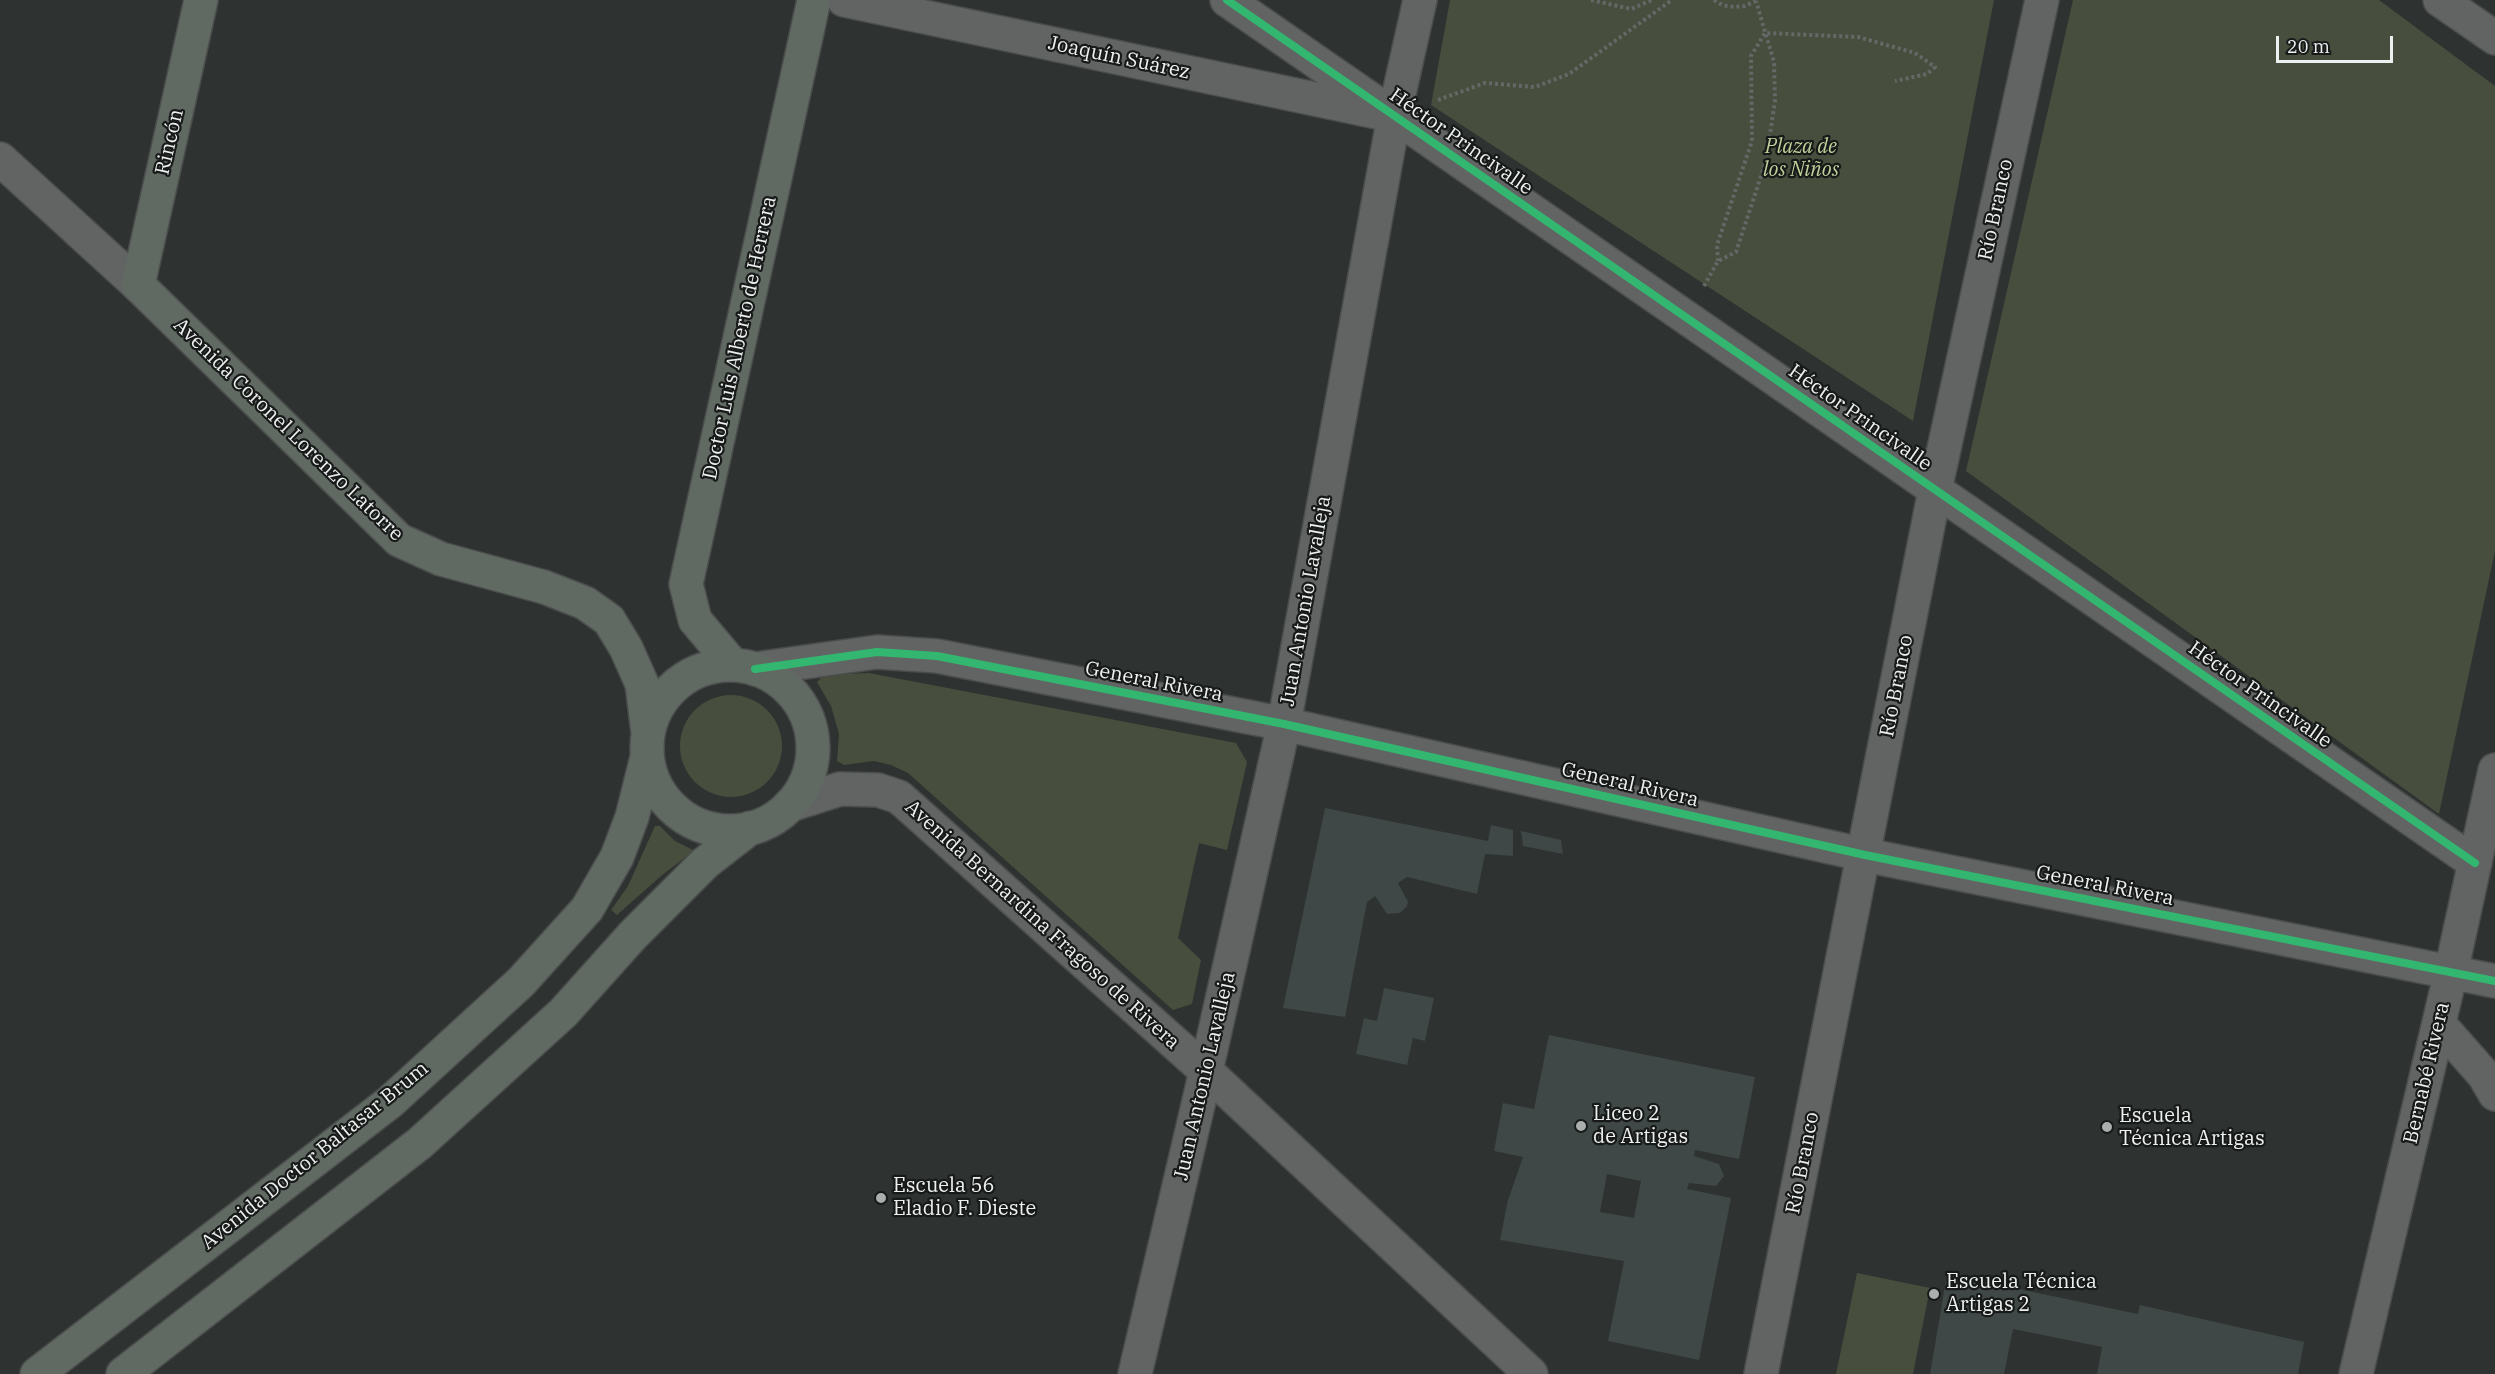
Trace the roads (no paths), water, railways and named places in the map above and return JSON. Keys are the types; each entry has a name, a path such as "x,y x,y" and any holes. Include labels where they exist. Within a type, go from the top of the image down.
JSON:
{"main road":[{"name":"Rincón","path":"138,285 201,0"},
{"name":"Doctor Luis Alberto de Herrera","path":"744,667 695,620 686,584 814,0"},
{"name":"Avenida Coronel Lorenzo Latorre","path":"138,285 399,540 441,559 544,587 585,603 609,620 626,648 642,684 647,745"},
{"path":"123,1374 420,1143 563,1014 633,935 705,863 750,828 771,819 790,805 802,788 810,769 812,748 810,728 802,708 790,691 774,678 744,667 708,667 687,676 668,691 655,711 647,745 653,779 665,800 682,816 703,826 726,831 750,828"},
{"name":"Avenida Doctor Baltasar Brum","path":"50,1370 390,1102 521,982 587,909 617,857 632,818 647,745"}],"street":[{"name":"Joaquín Suárez","path":"844,0 1394,116"},
{"name":"Héctor Princivalle","path":"1227,0 2475,864"},
{"name":"Juan Antonio Lavalleja","path":"1135,1374 1284,724 1394,116 1420,0"},
{"name":"Río Branco","path":"1761,1374 1865,855 1935,490 2042,0"},
{"path":"2440,0 2495,38"},
{"name":"Avenida Coronel Lorenzo Latorre","path":"0,159 138,285"},
{"name":"General Rivera","path":"744,667 877,652 937,656 1284,724 1865,855 2495,981"},
{"name":"Bernabé Rivera","path":"2356,1374 2451,972 2495,770"},
{"name":"Avenida Bernardina Fragoso de Rivera","path":"790,805 840,789 878,790 899,797 1206,1071 1531,1374"},
{"path":"2439,1024 2484,1074 2495,1094"}],"place":[{"name":"Liceo 2 de Artigas","path":"1581,1126"},
{"name":"Escuela Técnica Artigas","path":"2107,1127"},
{"name":"Escuela 56 Eladio F. Dieste","path":"881,1198"},
{"name":"Escuela Técnica Artigas 2","path":"1934,1294"}],"park label":[{"name":"Plaza de los Niños","path":"1801,158"}]}
